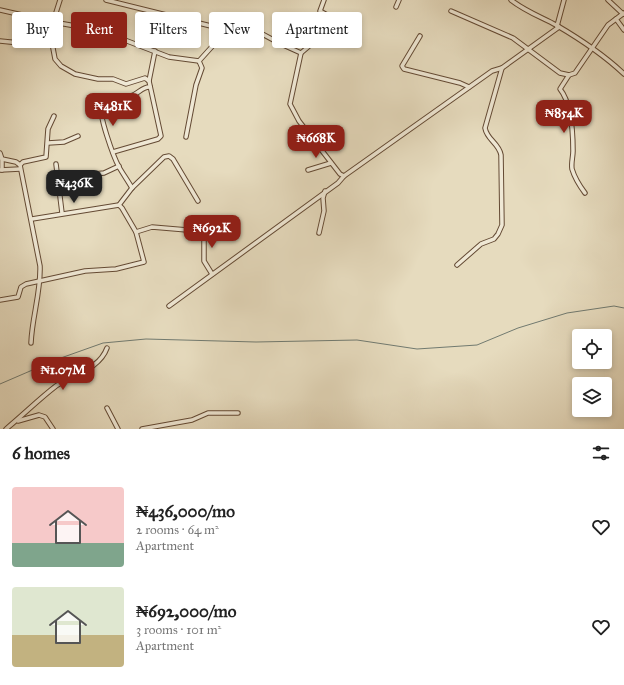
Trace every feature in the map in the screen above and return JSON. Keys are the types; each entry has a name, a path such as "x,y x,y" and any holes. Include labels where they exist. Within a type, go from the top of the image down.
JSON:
{"street":[{"path":"56,12 60,0"},
{"path":"106,0 209,26"},
{"path":"124,5 126,0"},
{"path":"324,0 320,10 327,15 328,20 321,36 301,53 290,104 299,121 331,163 340,174 344,176"},
{"path":"396,7 399,0"},
{"path":"511,0 525,11 558,26 592,49 624,74"},
{"path":"169,306 338,183 344,176 492,71 502,68 528,50 558,26 564,0"},
{"path":"585,194 576,180 572,167 571,129 566,96 560,89 569,75 575,72 608,25 623,14 608,0"},
{"path":"0,10 12,13"},
{"path":"451,11 513,38 560,74 569,75"},
{"path":"616,18 624,30"},
{"path":"63,24 87,28 97,33 122,39 169,57 199,61"},
{"path":"264,35 301,53"},
{"path":"420,36 402,66 404,69 460,83 469,87"},
{"path":"0,41 12,43"},
{"path":"53,48 55,59 61,66 75,74 113,79 126,84 145,78 149,81"},
{"path":"199,61 211,48"},
{"path":"113,152 158,139 160,136 149,81 155,51"},
{"path":"186,137 196,85 202,68 199,61"},
{"path":"457,265 481,244 494,239 502,225 500,148 486,135 485,128 502,68"},
{"path":"132,188 119,166 113,152 101,115 103,103 114,98 133,95 147,86 150,87"},
{"path":"0,153 2,159 1,170 20,167 23,162 46,157 48,129 54,116"},
{"path":"48,143 64,142 78,136"},
{"path":"32,219 118,205 132,188 164,157 169,156 173,159 198,201"},
{"path":"2,159 16,162 20,167 32,219 40,266 41,281 32,328 31,343"},
{"path":"308,170 331,163"},
{"path":"56,164 62,213"},
{"path":"58,178 104,173 119,166"},
{"path":"318,233 324,210 323,198 325,191"},
{"path":"0,300 18,297 22,286 41,281 85,271 116,269 141,264 144,260 136,232 122,208 118,205"},
{"path":"136,232 152,227 199,231 204,238 204,261 212,274"},
{"path":"6,429 58,385 92,366 104,356 107,348"},
{"path":"107,408 118,429"},
{"path":"142,429 192,420 208,413 238,414"},
{"path":"16,421 39,415 46,417 53,429"}],"waterway":[{"path":"0,384 58,359 103,343 146,339 256,342 357,340 417,349 477,345 518,328 567,313 614,306 624,308"}]}
